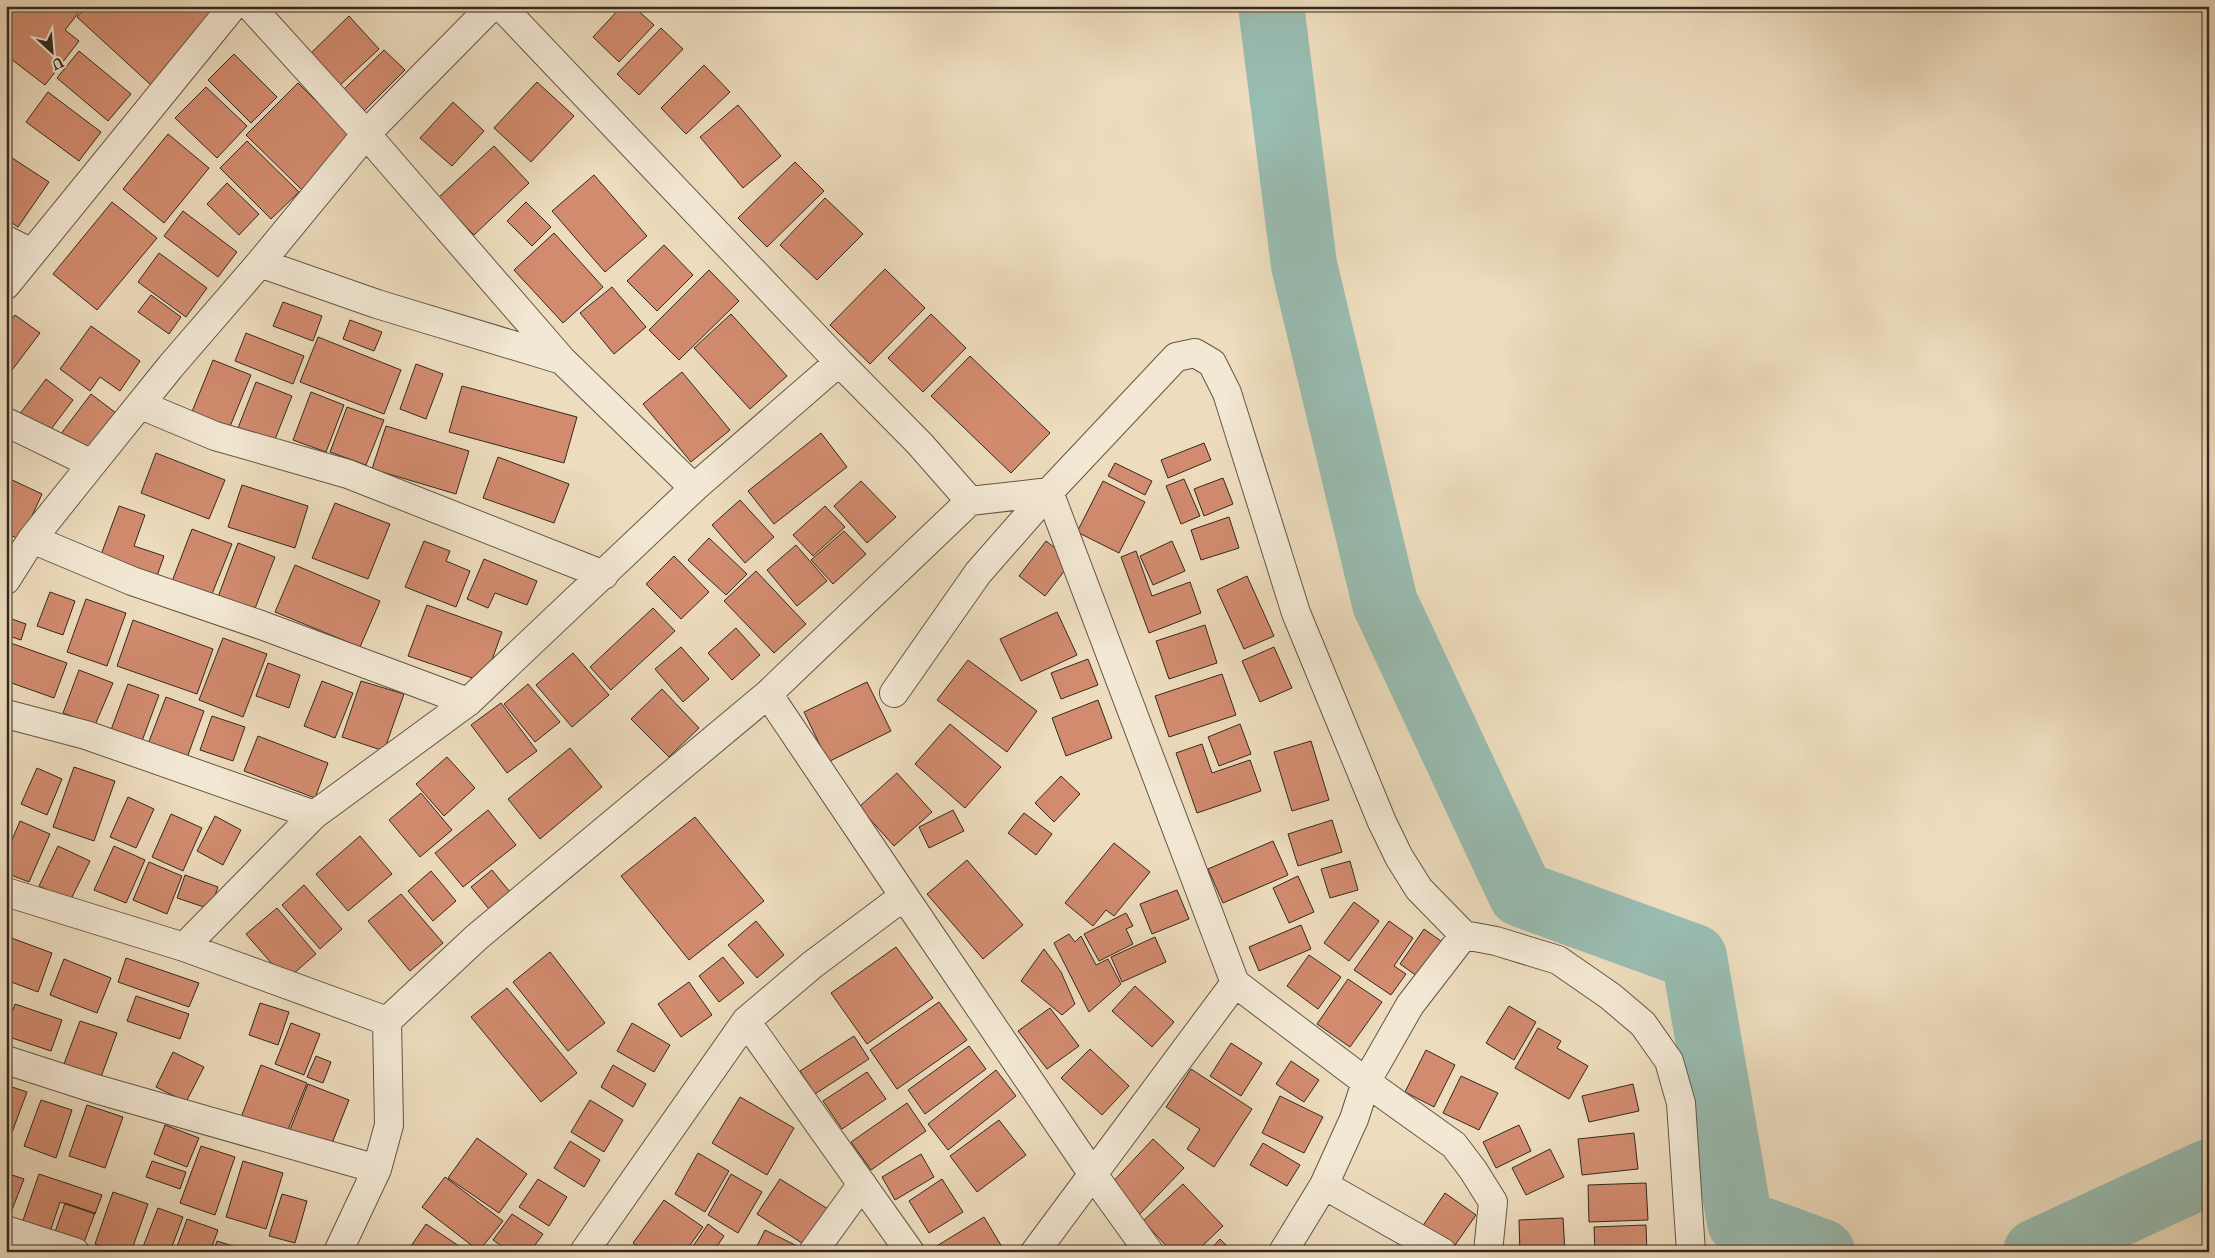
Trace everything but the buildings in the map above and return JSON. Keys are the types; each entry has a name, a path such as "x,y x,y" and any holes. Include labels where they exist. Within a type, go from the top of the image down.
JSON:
{"street":[{"path":"6,285 233,6"},
{"path":"250,6 366,134 562,360 694,488"},
{"path":"6,580 32,539 171,366 260,263 366,134 492,6"},
{"path":"501,6 839,362 920,444 970,501"},
{"path":"6,240 32,253"},
{"path":"260,263 377,304 562,360"},
{"path":"894,693 978,573 1049,492 1176,357 1195,353 1212,363 1227,393 1242,436 1256,493 1296,614 1382,822 1399,857 1419,889 1464,935 1496,941 1558,960 1610,996 1643,1024 1669,1061 1681,1103 1691,1252"},
{"path":"184,947 314,815 468,702 694,488 839,362"},
{"path":"141,405 215,436 348,474 604,574"},
{"path":"6,422 92,464"},
{"path":"338,1252 378,1168 389,1125 388,1021 477,937 768,694 970,501 1049,492"},
{"path":"1049,492 1235,982 1366,1082 1454,1145 1474,1170 1493,1202 1488,1252"},
{"path":"32,539 132,581 261,625 468,702"},
{"path":"768,694 1092,1173 1149,1252"},
{"path":"6,714 86,734 314,815"},
{"path":"6,892 184,947 388,1021"},
{"path":"584,1252 746,1020 812,965 904,896"},
{"path":"1283,1252 1324,1185 1354,1119 1366,1082 1410,1005 1464,935"},
{"path":"1035,1252 1235,982"},
{"path":"746,1020 910,1252"},
{"path":"6,1060 96,1089 378,1168"},
{"path":"813,1252 862,1184"},
{"path":"1324,1185 1442,1252"},
{"path":"6,1230 76,1252"}],"waterway":[{"path":"1271,6 1304,265 1385,603 1521,894 1694,957 1740,1222 1822,1252"},
{"path":"2036,1252 2209,1172"}]}
